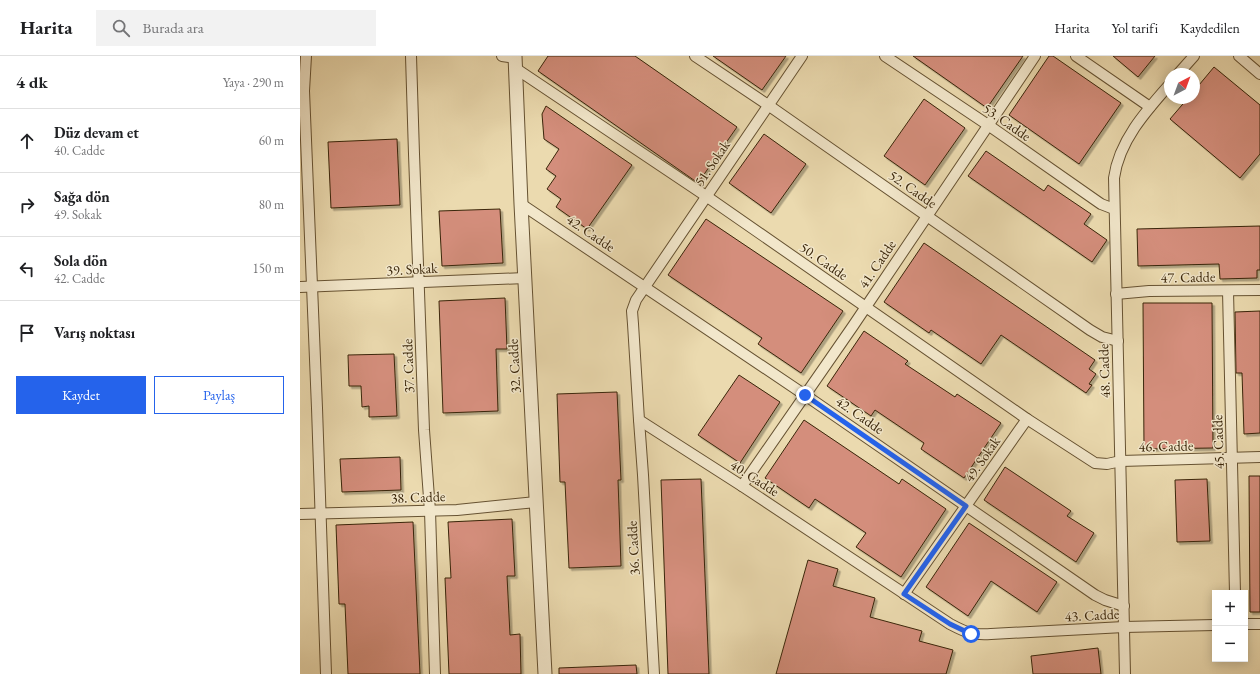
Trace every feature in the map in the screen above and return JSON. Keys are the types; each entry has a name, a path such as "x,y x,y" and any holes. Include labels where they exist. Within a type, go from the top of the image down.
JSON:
{"street":[{"path":"306,56 304,91 326,674"},
{"name":"37. Cadde","path":"411,56 424,430 430,510 435,674"},
{"name":"52. Cadde","path":"695,56 768,105 1090,330 1102,337 1118,341"},
{"name":"51. Sokak","path":"645,286 802,56"},
{"name":"53. Cadde","path":"885,56 988,125 1101,204 1114,209"},
{"name":"41. Cadde","path":"742,486 1035,56"},
{"path":"1076,56 1150,107"},
{"path":"1183,68 1194,56"},
{"path":"1239,56 1260,74"},
{"name":"50. Cadde","path":"512,60 865,307 1095,464 1106,464 1121,461"},
{"name":"32. Cadde","path":"512,60 525,278 545,674"},
{"name":"48. Cadde","path":"1125,674 1114,178 1118,159 1136,126 1164,91"},
{"name":"42. Cadde","path":"521,204 645,286 1095,595 1104,600 1124,606"},
{"name":"39. Sokak","path":"300,287 525,278"},
{"path":"639,420 632,311 636,300 645,286"},
{"name":"45. Cadde","path":"1228,290 1235,590"},
{"name":"47. Cadde","path":"1116,294 1149,291 1260,290"},
{"name":"49. Sokak","path":"904,594 1027,419"},
{"name":"40. Cadde","path":"639,420 742,486 950,624 971,634"},
{"name":"36. Cadde","path":"639,420 654,674"},
{"name":"46. Cadde","path":"1121,461 1260,457"},
{"name":"38. Cadde","path":"300,514 457,510 536,502"},
{"path":"1248,624 1260,624"},
{"name":"43. Cadde","path":"971,634 1124,627 1212,625"}],"building":[{"path":"548,56 635,56 737,127 698,183 538,71"},
{"path":"713,56 786,56 762,90"},
{"path":"913,56 1023,56 987,108"},
{"path":"1049,56 1053,56 1121,103 1079,164 1009,115"},
{"path":"1113,56 1155,56 1138,77"},
{"path":"1214,67 1260,105 1260,154 1240,178 1170,119 1183,104 1200,104 1200,84"},
{"path":"924,99 965,128 925,185 884,156"},
{"path":"546,106 632,165 587,229 556,207 561,199 547,189 556,176 546,169 559,149 544,139 542,114"},
{"path":"764,134 806,164 771,213 729,183"},
{"path":"397,139 400,205 331,208 328,142"},
{"path":"986,151 1044,191 1048,185 1091,214 1084,224 1107,240 1092,262 968,176"},
{"path":"500,209 503,263 442,266 439,211"},
{"path":"706,219 843,311 801,373 758,344 762,338 668,275"},
{"path":"1260,226 1260,270 1257,270 1257,278 1220,279 1219,264 1138,266 1137,229"},
{"path":"924,243 1095,360 1089,369 1096,374 1089,384 1092,385 1086,393 1001,335 981,364 931,330 929,333 884,302"},
{"path":"505,298 507,349 496,349 498,411 443,413 439,301"},
{"path":"1143,303 1212,303 1213,448 1144,449"},
{"path":"1260,311 1260,433 1244,434 1242,373 1236,373 1235,312"},
{"path":"864,331 908,361 905,364 955,397 957,394 1001,423 964,478 921,449 924,443 875,410 871,416 827,386"},
{"path":"394,354 397,416 369,417 369,406 362,407 361,386 349,386 348,355"},
{"path":"739,375 780,402 740,463 698,435"},
{"path":"617,392 621,480 618,480 621,566 569,568 565,482 560,482 557,394"},
{"path":"804,420 899,484 902,479 946,509 901,577 856,547 866,533 815,499 809,508 765,478"},
{"path":"400,457 401,490 342,492 340,459"},
{"path":"1005,467 1071,511 1067,516 1094,533 1076,562 984,500"},
{"path":"1249,476 1260,476 1260,612 1250,612"},
{"path":"701,479 709,674 668,674 661,480"},
{"path":"1207,479 1210,541 1177,542 1175,480"},
{"path":"512,519 515,576 507,576 510,635 520,634 521,674 449,674 445,578 451,578 448,522"},
{"path":"413,522 420,674 348,674 345,604 339,604 336,525"},
{"path":"969,523 1057,582 1037,612 991,581 968,616 926,587"},
{"path":"808,560 838,569 833,586 875,598 870,617 922,631 919,641 953,650 946,674 776,674"},
{"path":"1098,648 1101,674 1033,674 1031,656"},
{"path":"636,665 637,674 559,674 559,668"}],"route":[{"path":"805,395 966,506 904,594 950,624 971,634"}]}
